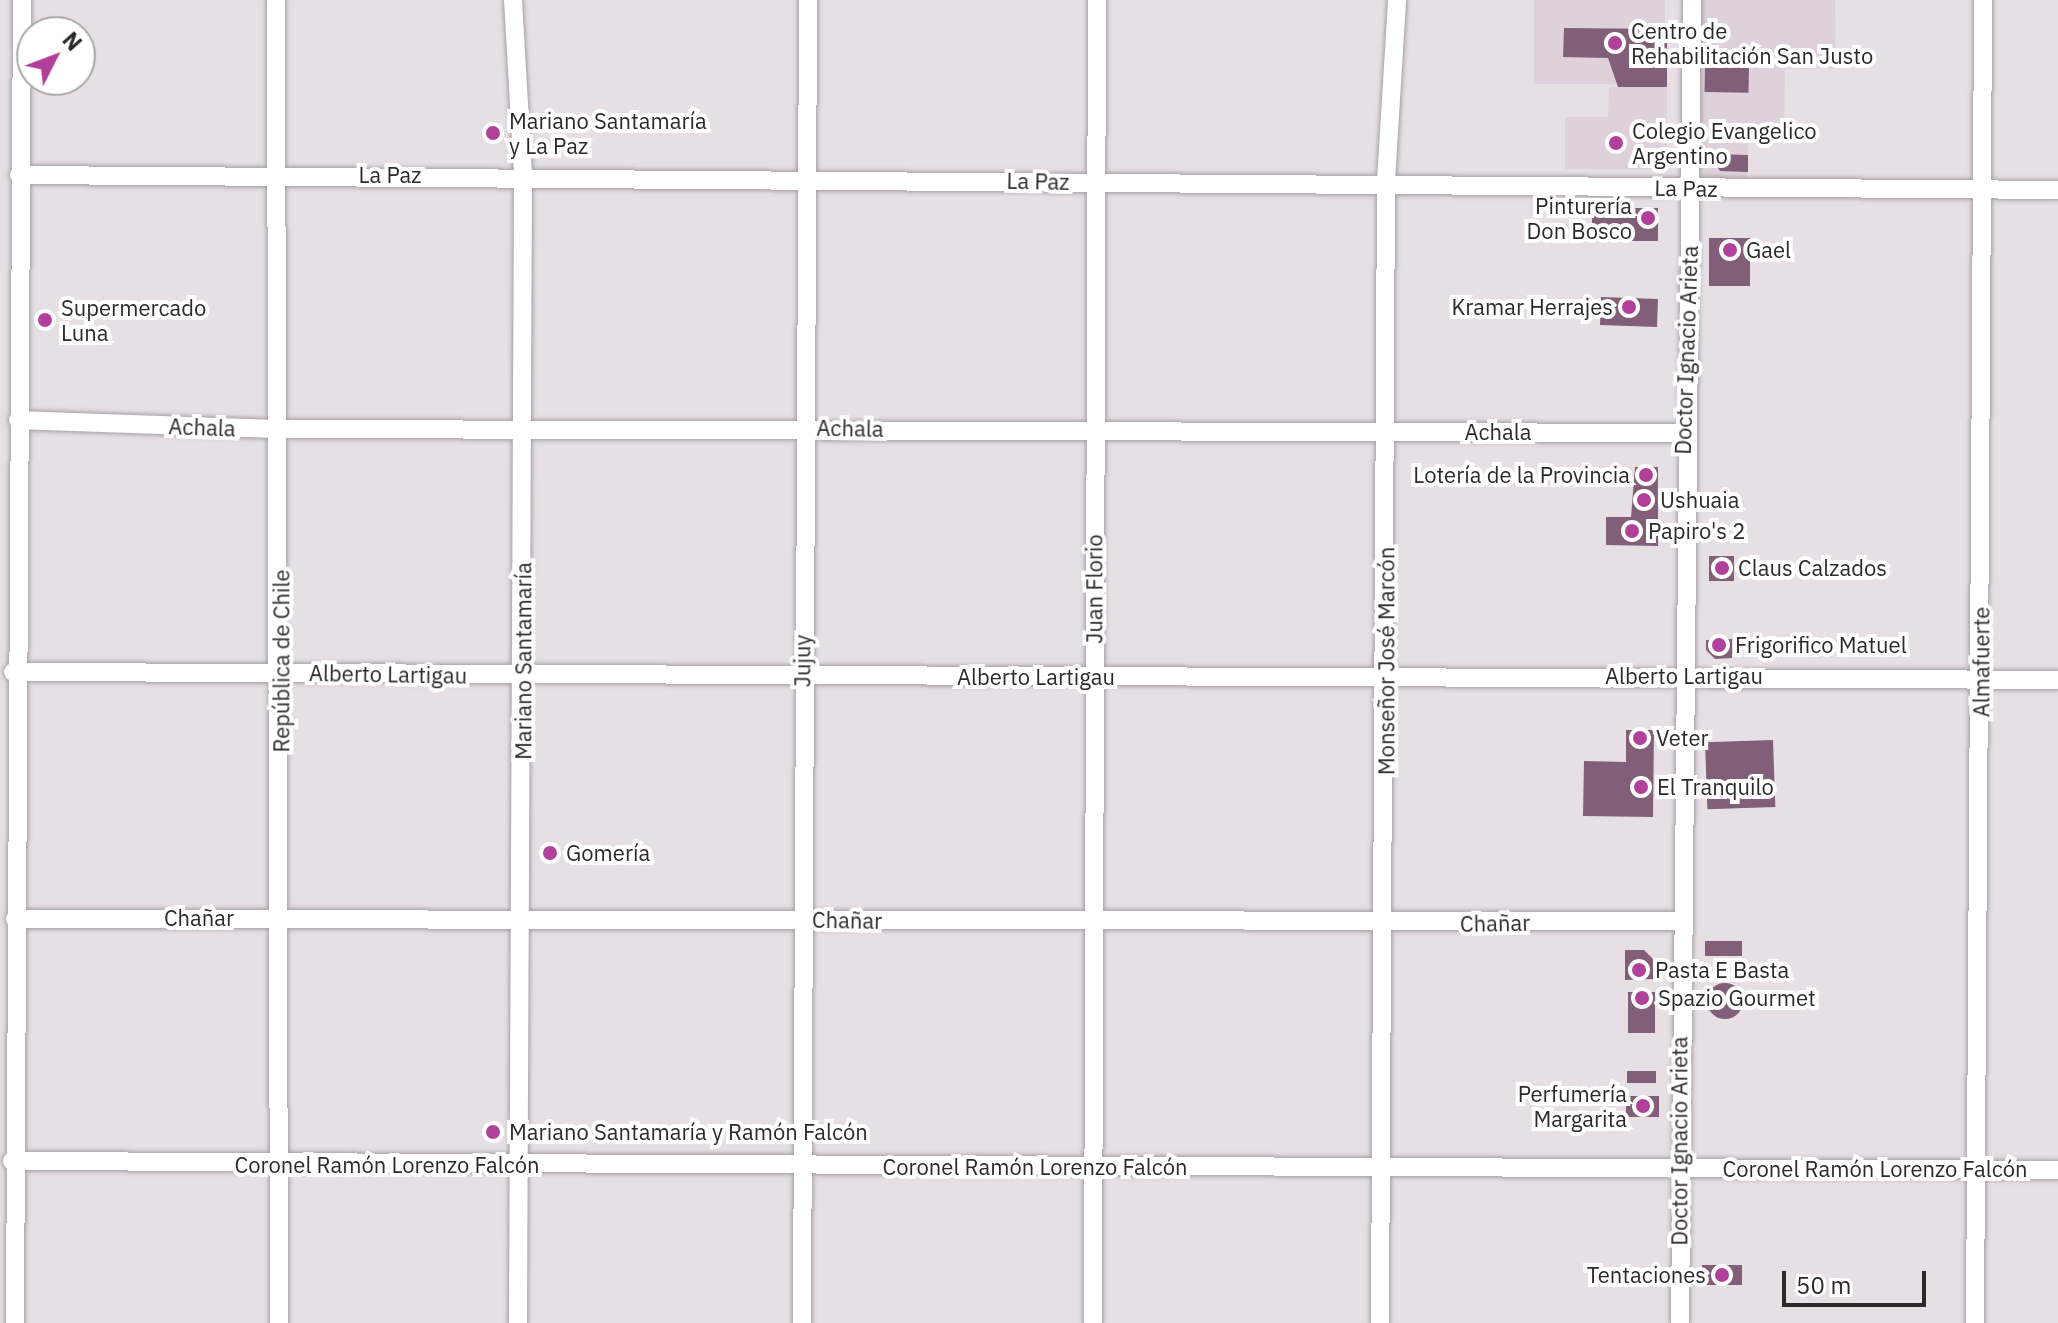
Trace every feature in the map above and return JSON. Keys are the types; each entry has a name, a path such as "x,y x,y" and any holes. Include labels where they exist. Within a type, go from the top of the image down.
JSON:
{"street":[{"path":"10,1309 15,919 13,672 8,532 18,420 22,0"},
{"name":"República de Chile","path":"276,0 281,174 279,1323"},
{"name":"Mariano Santamaría","path":"513,0 523,176 524,677 517,1165 518,1323"},
{"name":"Jujuy","path":"802,1323 802,676 808,0"},
{"name":"Juan Florio","path":"1093,1323 1096,924 1092,182 1097,0"},
{"name":"Monseñor José Marcón","path":"1380,1323 1386,678 1386,181 1397,0"},
{"name":"Doctor Ignacio Arieta","path":"1680,1323 1678,921 1683,433 1691,189 1692,0"},
{"name":"Almafuerte","path":"1975,1323 1983,0"},
{"name":"La Paz","path":"19,175 1386,181 1691,189 2058,190"},
{"path":"0,210 20,210"},
{"name":"Achala","path":"18,420 281,429 804,427 1683,433"},
{"name":"Alberto Lartigau","path":"13,672 282,671 524,677 1386,678 1682,675 2058,680"},
{"name":"Chañar","path":"15,919 802,919 1096,924 1678,921"},
{"name":"Coronel Ramón Lorenzo Falcón","path":"12,1161 281,1166 2058,1170"}],"shaded area":[{"path":"1534,0 1665,0 1665,84 1534,84"},
{"path":"1697,0 1835,0 1836,68 1785,69 1784,141 1748,141 1747,180 1706,179 1698,170"},
{"name":"Colegio Evangelico Argentino","path":"1609,87 1667,87 1667,169 1565,169 1565,117 1608,117"}],"building":[{"name":"Centro de Rehabilitación San Justo","path":"1564,28 1667,29 1667,87 1618,87 1608,58 1563,57"},
{"path":"1705,65 1749,66 1749,93 1705,92"},
{"path":"1710,154 1748,155 1748,172 1720,171"},
{"path":"1592,208 1658,208 1658,241 1592,241"},
{"path":"1709,238 1750,238 1750,286 1709,286"},
{"name":"Kramar Herrajes","path":"1601,297 1658,299 1657,327 1600,325"},
{"path":"1635,467 1658,467 1658,546 1606,545 1606,517 1631,517"},
{"name":"Claus Calzados","path":"1709,556 1734,556 1734,581 1709,581"},
{"name":"Frigorifico Matuel","path":"1732,639 1732,658 1715,659 1706,650 1706,640"},
{"path":"1626,730 1654,730 1653,817 1583,816 1584,761 1626,762"},
{"path":"1773,740 1775,807 1707,809 1705,742"},
{"path":"1705,941 1742,941 1742,956 1705,956"},
{"name":"Pasta E Basta","path":"1625,950 1644,950 1654,960 1654,979 1625,980"},
{"path":"1725,983 1738,988 1743,1001 1738,1014 1725,1019 1712,1014 1707,1001 1712,988"},
{"path":"1628,992 1655,992 1655,1033 1628,1033"},
{"path":"1627,1071 1656,1071 1656,1083 1627,1083"},
{"name":"Perfumería Margarita","path":"1626,1096 1659,1096 1659,1117 1626,1117"},
{"name":"Tentaciones","path":"1702,1265 1742,1265 1742,1285 1702,1285"}],"place":[{"name":"Centro de Rehabilitación San Justo","path":"1615,43"},
{"name":"Mariano Santamaría y La Paz","path":"493,133"},
{"name":"Colegio Evangelico Argentino","path":"1616,143"},
{"name":"Pinturería Don Bosco","path":"1648,218"},
{"name":"Gael","path":"1730,250"},
{"name":"Kramar Herrajes","path":"1629,307"},
{"name":"Supermercado Luna","path":"45,320"},
{"name":"Lotería de la Provincia","path":"1646,475"},
{"name":"Ushuaia","path":"1644,500"},
{"name":"Papiro's 2","path":"1632,531"},
{"name":"Claus Calzados","path":"1722,568"},
{"name":"Frigorifico Matuel","path":"1719,645"},
{"name":"Veter","path":"1640,738"},
{"name":"El Tranquilo","path":"1641,787"},
{"name":"Gomería","path":"550,853"},
{"name":"Pasta E Basta","path":"1639,970"},
{"name":"Spazio Gourmet","path":"1642,998"},
{"name":"Perfumería Margarita","path":"1643,1106"},
{"name":"Mariano Santamaría y Ramón Falcón","path":"493,1132"},
{"name":"Tentaciones","path":"1722,1275"}]}
